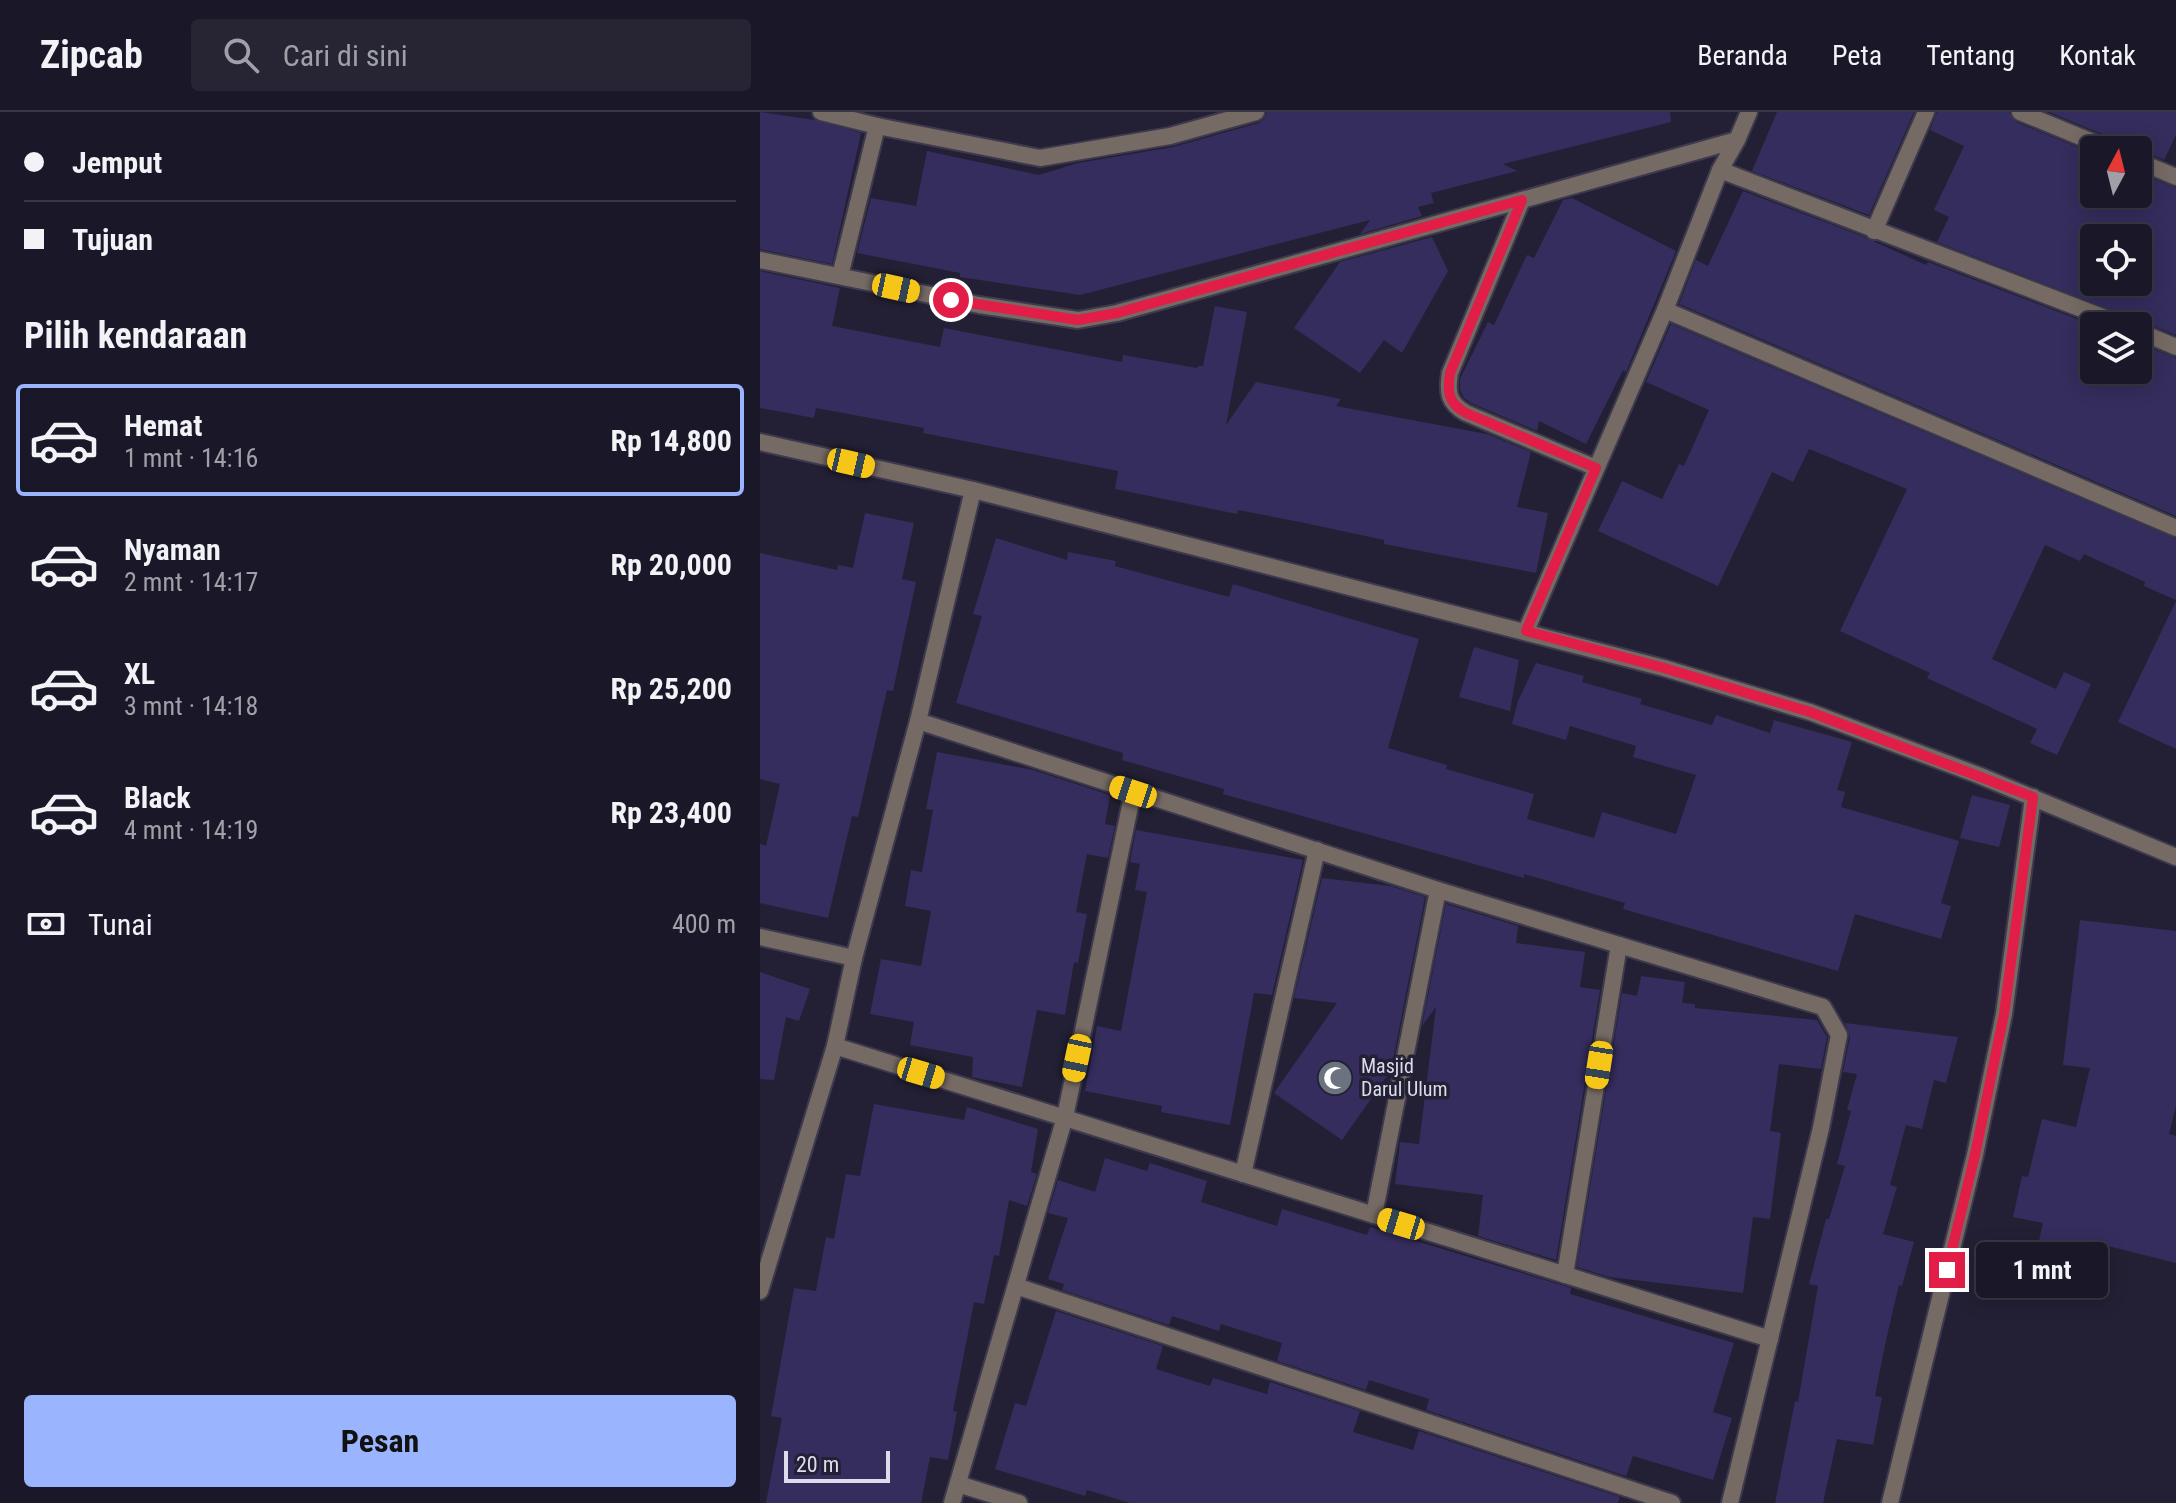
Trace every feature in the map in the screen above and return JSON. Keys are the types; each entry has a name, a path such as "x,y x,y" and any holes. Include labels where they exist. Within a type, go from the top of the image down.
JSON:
{"street":[{"path":"821,112 1040,158 1170,136 1256,112"},
{"path":"1526,631 1665,310 1720,170 1749,112"},
{"path":"1874,231 1926,112"},
{"path":"2020,112 2080,137"},
{"path":"840,276 877,126"},
{"path":"760,260 979,305 1078,320 1117,313 1737,140"},
{"path":"2152,167 2176,177"},
{"path":"1720,170 2089,312"},
{"path":"1522,200 1450,373 1447,392 1456,407 1466,413 1596,468"},
{"path":"1665,310 2176,528"},
{"path":"2152,337 2176,347"},
{"path":"760,442 973,490 1664,668 1810,712 2033,797 2176,857"},
{"path":"760,1291 835,1046 854,958 918,721 973,490"},
{"path":"918,721 1438,890 1823,1007 1839,1035 1821,1128 1730,1503"},
{"path":"952,1503 1065,1117 1133,792"},
{"path":"1890,1503 1975,1155 2004,1014 2033,797"},
{"path":"1243,1174 1317,850"},
{"path":"1374,1215 1438,890"},
{"path":"760,937 854,958"},
{"path":"1565,1275 1619,945"},
{"path":"835,1046 1770,1339"},
{"path":"1016,1286 1672,1503"},
{"path":"958,1484 1019,1503"}],"building":[{"path":"760,112 814,120 861,133 832,264 760,249"},
{"path":"1267,112 1670,112 1671,122 1503,164 1517,171 1431,193 1434,203 1418,207 1422,216 1360,234 1370,220 1080,295 960,277 960,273 857,253 871,198 916,206 927,151 1039,175 1078,163 1173,147 1259,123"},
{"path":"1777,112 1914,112 1869,215 1752,171"},
{"path":"1937,112 2009,112 2016,122 2080,148 2080,208 2152,208 2152,179 2176,188 2176,335 2152,326 2152,312 2117,312 1937,242 1949,217 1934,210 1964,146 1930,130"},
{"path":"2049,112 2176,112 2176,135 2164,160 2152,155 2152,136 2106,136"},
{"path":"1743,191 1862,236 1926,265 1928,262 2080,320 2080,384 2152,384 2152,349 2176,358 2176,516 1679,304 1696,260 1708,266"},
{"path":"1572,198 1676,251 1626,372 1623,370 1586,444 1539,421 1537,431 1471,403 1460,390 1460,379 1488,322 1494,325 1527,255 1534,258 1563,200"},
{"path":"1432,237 1448,271 1402,353 1384,340 1360,373 1294,328 1340,262"},
{"path":"760,271 840,288 832,326 940,347 944,328 1122,362 1123,355 1197,368 1203,366 1215,306 1247,312 1226,425 1256,382 1341,399 1336,406 1487,434 1531,452 1517,507 1548,513 1536,573 1384,544 1384,540 1300,522 1238,510 1237,514 1115,489 1118,471 923,433 924,428 816,408 814,418 760,408"},
{"path":"1671,324 2176,539 2176,600 2084,554 2080,561 2045,545 1992,659 2056,689 2064,672 2091,684 2057,755 2030,743 2037,729 1927,678 1930,673 1840,631 1907,489 1809,449 1793,482 1772,472 1718,586 1598,531 1622,481 1662,499 1679,464 1684,466 1709,410 1646,382"},
{"path":"865,513 914,523 902,579 916,582 893,691 887,690 858,817 852,816 828,918 760,903 760,844 766,846 780,784 760,779 760,553 837,570 838,565 853,568"},
{"path":"996,538 1067,560 1068,552 1116,561 1115,566 1229,597 1233,584 1419,639 1388,748 1447,765 1446,769 1534,794 1527,819 1594,838 1602,812 1676,834 1696,775 1633,757 1636,746 1570,726 1566,740 1512,724 1518,701 1536,663 1584,676 1582,682 1642,699 1640,704 1712,725 1716,715 1770,733 1774,720 1852,742 1837,790 1845,792 1841,807 1959,841 1941,903 1951,906 1941,939 1855,914 1838,971 1623,909 1625,903 1223,794 1224,789 1122,760 1123,753 956,703 982,616 973,614"},
{"path":"2176,601 2176,749 2118,722"},
{"path":"1474,647 1519,660 1510,711 1459,697"},
{"path":"937,752 1033,770 1110,795 1105,824 1115,826 1108,858 1087,854 1076,912 1087,914 1078,963 1074,962 1065,1015 1037,1010 1022,1087 972,1077 973,1057 910,1045 914,1022 870,1014 881,959 921,966 931,911 905,906 911,870 922,872 933,810 926,809"},
{"path":"1972,795 2010,805 1999,847 1960,838"},
{"path":"1136,830 1303,860 1272,995 1254,993 1230,1125 1161,1112 1162,1106 1085,1091 1097,1026 1121,1031 1147,892 1135,890 1140,864 1130,862"},
{"path":"1322,878 1391,886 1425,897 1391,1070 1342,1140 1274,1093 1337,1003 1294,998"},
{"path":"1446,904 1518,926 1516,943 1585,952 1580,987 1600,990 1556,1260 1478,1236 1483,1195 1395,1184 1400,1142 1419,1144 1436,1007 1422,1026"},
{"path":"2080,920 2176,931 2176,1106 2169,1134 2176,1136 2176,1263 2104,1245 2099,1265 2059,1256 2060,1250 2038,1245 2043,1223 2013,1217 2022,1176 2028,1177 2042,1119 2076,1127 2090,1068 2063,1065"},
{"path":"760,972 810,989 799,1021 786,1017 774,1080 760,1079"},
{"path":"1641,976 1685,982 1682,1003 1695,1004 1695,1008 1817,1020 1827,1037 1821,1069 1779,1064 1770,1131 1781,1133 1770,1219 1753,1217 1743,1293 1609,1277 1577,1267 1622,993 1637,996"},
{"path":"1845,1023 1958,1037 1946,1083 1934,1080 1922,1129 1906,1125 1890,1185 1897,1187 1883,1234 1914,1242 1902,1286 1899,1285 1886,1340 1875,1396 1882,1397 1873,1445 1837,1439 1823,1503 1775,1503 1795,1401 1798,1402 1818,1286 1809,1284 1826,1219 1829,1219 1845,1166 1837,1164 1857,1074 1843,1072 1850,1037"},
{"path":"874,1104 964,1120 967,1107 1038,1129 1031,1172 1037,1174 1027,1206 1009,1200 999,1256 994,1255 984,1304 974,1302 953,1411 957,1412 948,1460 930,1457 921,1503 766,1503 782,1418 771,1416 794,1288 816,1291 826,1237 834,1239 846,1174 860,1176"},
{"path":"1105,1158 1147,1171 1150,1163 1207,1181 1201,1202 1277,1226 1282,1209 1367,1235 1370,1227 1571,1288 1570,1294 1734,1343 1713,1412 1732,1418 1713,1480 1633,1456 1626,1476 1426,1410 1429,1399 1369,1380 1366,1390 1277,1361 1282,1343 1221,1324 1219,1331 1172,1316 1169,1325 1062,1290 1064,1284 1048,1279 1068,1218 1048,1213 1058,1180 1095,1192"},
{"path":"1056,1311 1163,1346 1156,1369 1210,1386 1213,1378 1267,1394 1270,1382 1360,1411 1353,1432 1413,1450 1419,1431 1620,1497 1618,1503 1130,1503 1087,1490 1085,1496 995,1469 1015,1403 1026,1406"}],"place":[{"name":"Masjid Darul Ulum","path":"1335,1078"}],"route":[{"path":"951,300 1078,320 1117,313 1522,200 1450,373 1447,392 1456,407 1466,413 1596,468 1526,631 1810,712 2033,797 2004,1014 1947,1270"}]}
